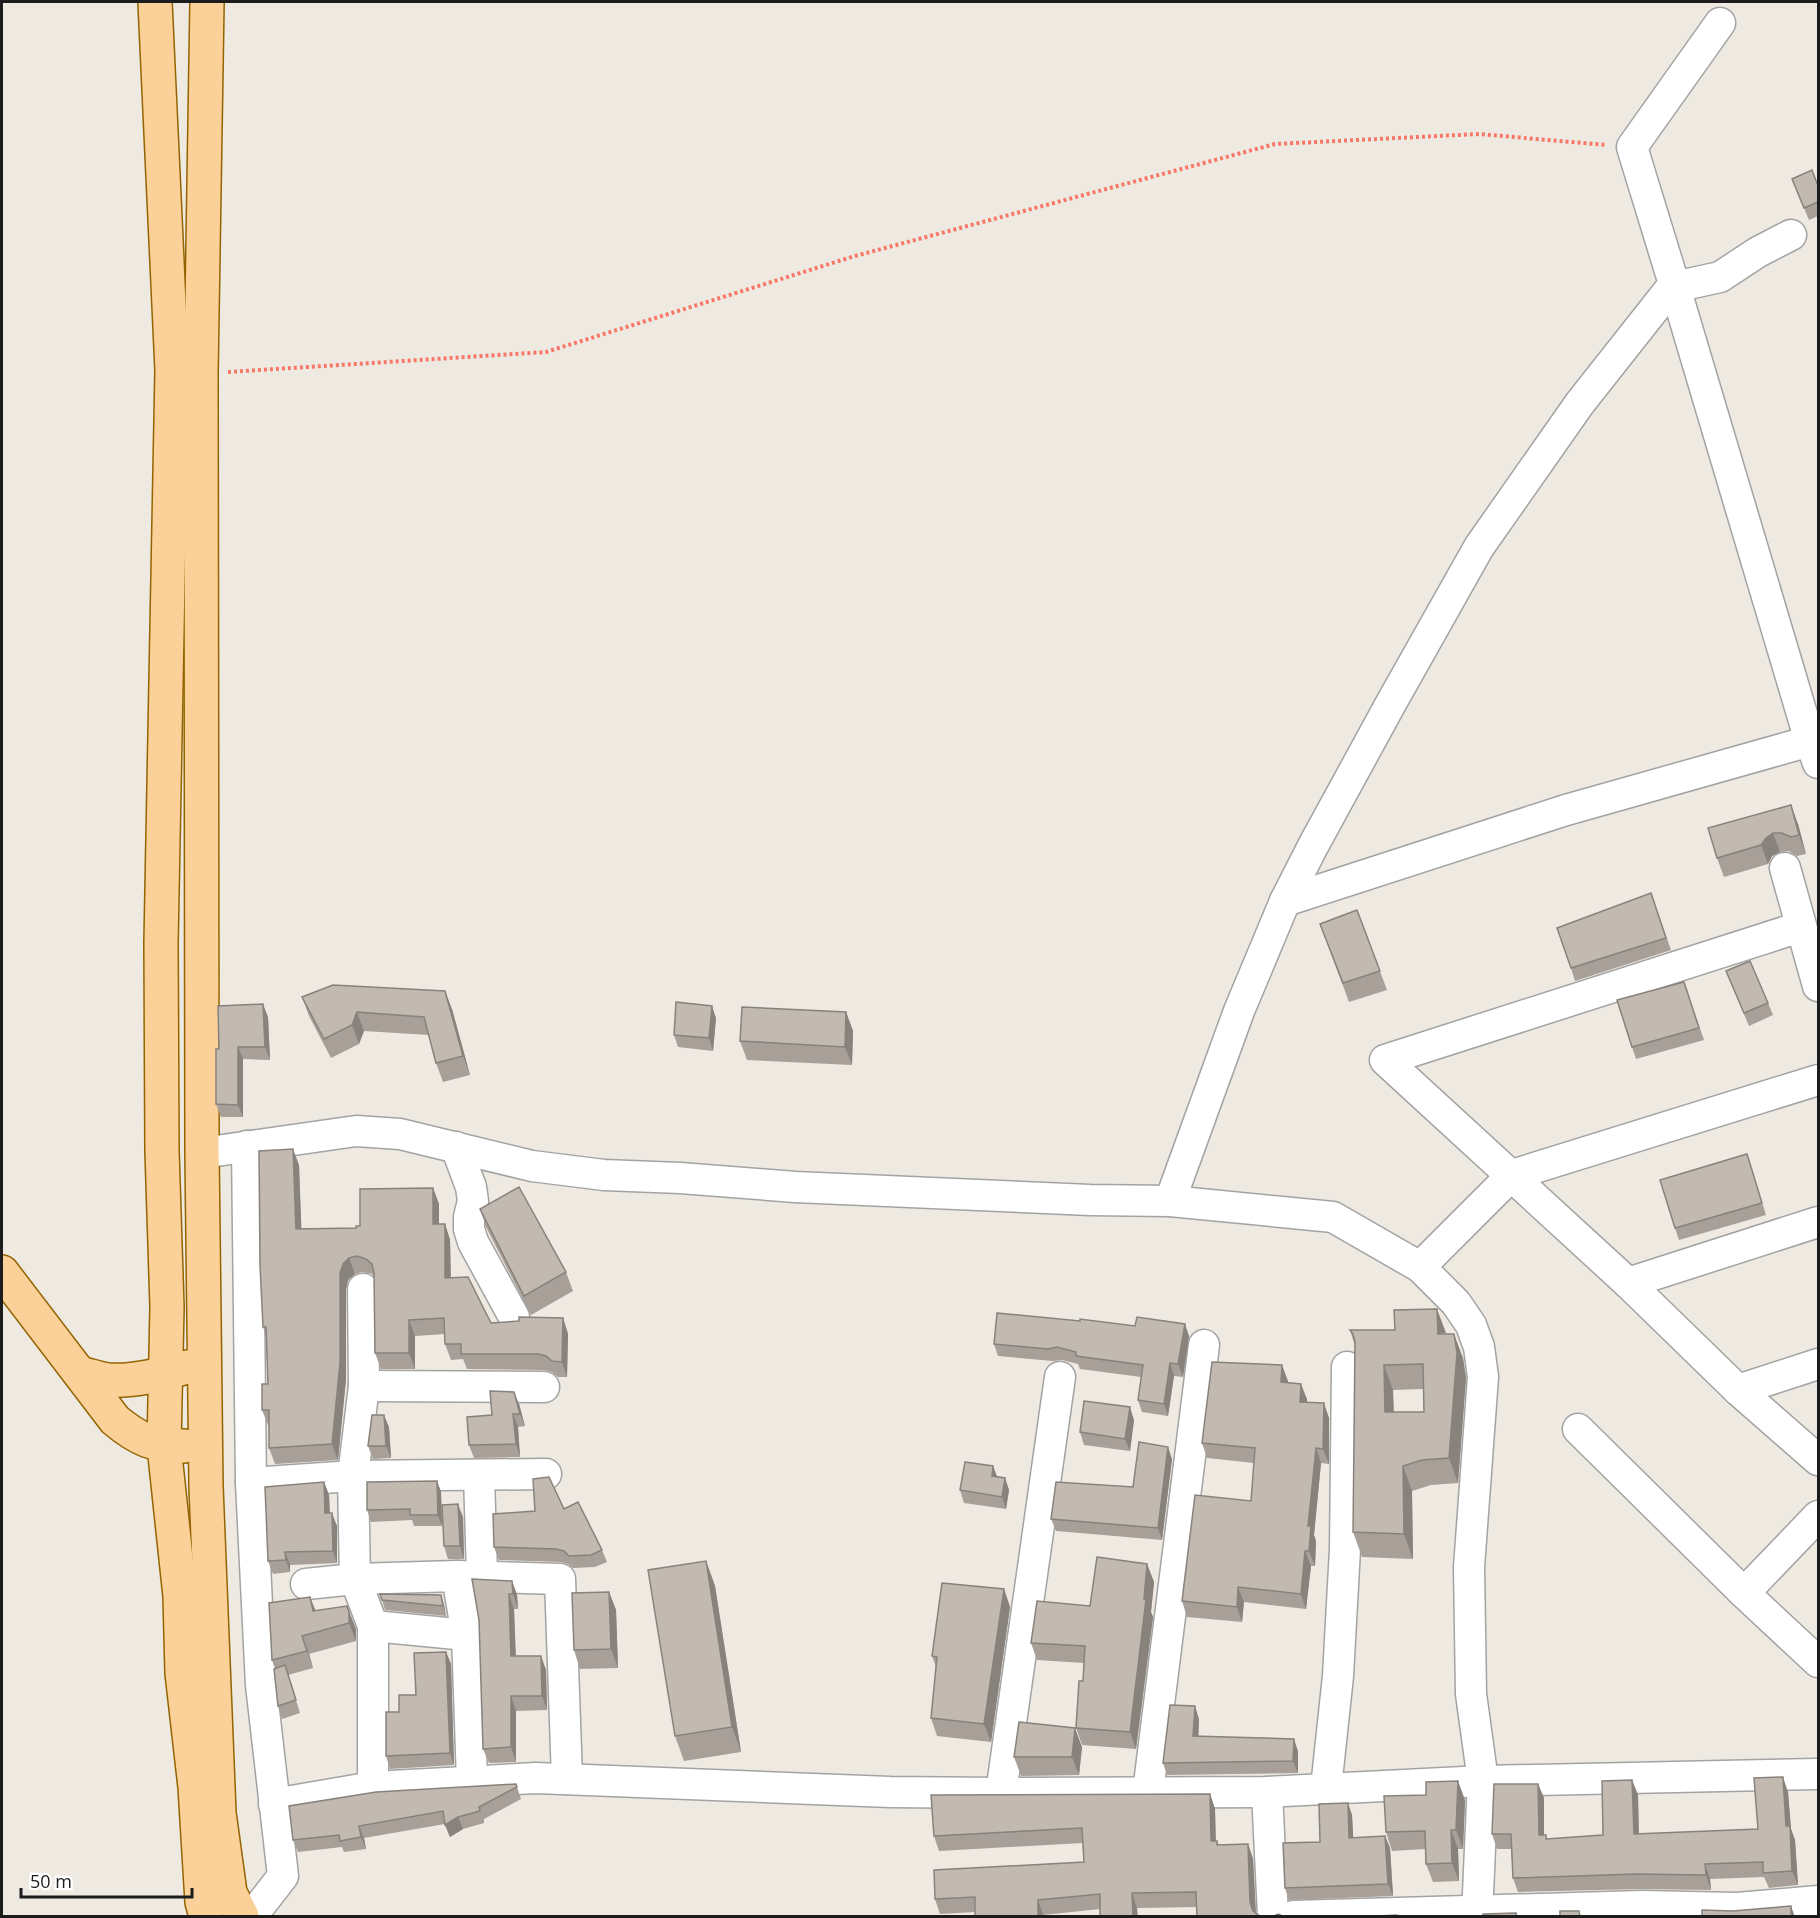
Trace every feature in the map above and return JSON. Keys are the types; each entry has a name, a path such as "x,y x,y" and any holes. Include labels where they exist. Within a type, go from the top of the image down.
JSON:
{"main road":[{"path":"155,2 172,370 161,943 162,1151 167,1307 164,1446 180,1596 182,1673 207,1786 219,1813 236,1905"},
{"path":"206,1917 202,1902 207,1786 207,1446 202,1153 201,373 207,2"},
{"path":"2,1272 116,1420 140,1439 164,1446 207,1446"},
{"path":"80,1373 107,1380 125,1380 204,1363"}],"street":[{"path":"1285,901 1555,814 1814,752 1632,147 1720,22"},
{"path":"1674,284 1688,284 1719,277 1758,252 1791,235"},
{"path":"1170,1201 1239,1011 1285,901 1329,816 1479,547 1580,403 1674,284"},
{"path":"1785,868 1818,986"},
{"path":"1800,927 1385,1059 1628,1283 1738,1389 1818,1460"},
{"path":"1420,1267 1512,1175 1818,1080"},
{"path":"202,1153 356,1131 400,1134 532,1166 604,1175 807,1188 1090,1200 1170,1201 1333,1217 1420,1267 1456,1303 1471,1325 1479,1347 1483,1377 1469,1567 1471,1694 1483,1781 1477,1913"},
{"path":"247,1146 251,1483 261,1684 283,1876 252,1917"},
{"path":"456,1147 471,1187 473,1200 469,1229 473,1242 514,1317"},
{"path":"1628,1283 1818,1222"},
{"path":"363,1289 364,1386 353,1476 355,1579 373,1626 373,1787"},
{"path":"1148,1792 1204,1346"},
{"path":"1738,1389 1818,1364"},
{"path":"1326,1788 1338,1676 1345,1549 1347,1367"},
{"path":"1001,1793 1060,1377"},
{"path":"364,1386 544,1388"},
{"path":"1578,1429 1744,1593 1818,1662"},
{"path":"251,1483 353,1476 546,1474"},
{"path":"472,1781 467,1635 469,1576 479,1475"},
{"path":"1744,1593 1818,1516"},
{"path":"306,1584 355,1579 469,1576 560,1578 567,1779"},
{"path":"373,1626 467,1635"},
{"path":"274,1804 373,1787 536,1778 890,1792 1001,1793 1267,1792 1483,1781 1818,1774"},
{"path":"1267,1792 1273,1917"},
{"path":"1294,1917 1642,1906 1737,1908 1818,1901"}],"path":[{"path":"201,373 546,352 855,256 1275,144 1479,134 1632,147"}],"building":[{"path":"1812,170 1818,186 1818,202 1804,208 1792,179"},
{"path":"1791,805 1799,835 1791,837 1782,833 1773,833 1761,845 1717,858 1708,828"},
{"path":"1651,893 1666,938 1571,968 1557,928"},
{"path":"1357,910 1380,971 1343,983 1320,924"},
{"path":"1750,961 1768,1003 1744,1013 1726,971"},
{"path":"1684,982 1699,1028 1632,1047 1617,1000"},
{"path":"333,985 445,991 463,1056 436,1063 424,1017 357,1012 352,1025 324,1039 302,997"},
{"path":"676,1002 712,1006 709,1038 674,1035"},
{"path":"263,1004 265,1047 238,1047 238,1105 216,1104 216,1049 219,1049 218,1006"},
{"path":"742,1007 846,1012 845,1047 740,1041"},
{"path":"293,1149 296,1229 356,1228 360,1226 360,1189 433,1188 433,1224 445,1224 445,1278 468,1277 491,1323 519,1321 519,1317 563,1318 562,1362 552,1361 538,1354 461,1354 461,1344 445,1344 444,1318 409,1320 409,1353 375,1353 372,1264 357,1256 349,1258 343,1264 340,1273 340,1363 332,1444 269,1448 269,1410 262,1410 262,1384 268,1384 266,1327 263,1327 260,1265 259,1151"},
{"path":"1747,1154 1762,1203 1675,1228 1660,1180"},
{"path":"519,1187 566,1272 524,1296 480,1209"},
{"path":"1437,1309 1438,1334 1454,1334 1457,1353 1449,1458 1422,1460 1403,1466 1404,1534 1353,1532 1355,1342 1350,1330 1395,1330 1394,1310","holes":["1423,1364 1424,1412 1385,1412 1384,1365"]},
{"path":"997,1313 1080,1321 1080,1319 1135,1326 1137,1317 1185,1324 1178,1364 1170,1363 1164,1404 1138,1400 1143,1365 1076,1356 1076,1352 1057,1347 1048,1349 994,1344"},
{"path":"1212,1362 1282,1365 1281,1382 1301,1384 1300,1402 1324,1403 1323,1449 1316,1448 1308,1526 1311,1526 1309,1551 1305,1551 1301,1594 1238,1587 1237,1607 1182,1601 1195,1495 1251,1501 1255,1448 1202,1443"},
{"path":"490,1391 514,1392 520,1414 513,1414 516,1444 469,1445 467,1417 492,1415"},
{"path":"1084,1401 1130,1407 1125,1439 1080,1432"},
{"path":"372,1415 384,1415 386,1446 368,1446"},
{"path":"1139,1442 1168,1447 1158,1528 1051,1519 1056,1482 1133,1487"},
{"path":"965,1462 993,1466 992,1476 1005,1478 1002,1497 960,1490"},
{"path":"549,1477 564,1509 578,1502 602,1550 591,1555 569,1556 564,1551 556,1549 494,1547 493,1514 535,1511 533,1479"},
{"path":"437,1481 438,1515 410,1515 410,1509 367,1510 367,1482"},
{"path":"324,1482 325,1513 332,1513 333,1551 285,1552 286,1560 268,1561 265,1487"},
{"path":"458,1504 460,1546 444,1546 442,1505"},
{"path":"1097,1557 1147,1564 1144,1599 1146,1599 1130,1732 1076,1728 1079,1681 1083,1681 1085,1646 1031,1643 1037,1601 1090,1606"},
{"path":"706,1561 732,1727 675,1736 648,1570"},
{"path":"472,1579 512,1581 513,1594 509,1594 511,1656 541,1656 542,1696 511,1696 511,1747 483,1749 479,1620"},
{"path":"942,1583 1004,1589 984,1724 931,1718 937,1657 932,1656"},
{"path":"609,1592 611,1649 574,1650 572,1593"},
{"path":"380,1594 441,1595 443,1606 382,1600"},
{"path":"310,1597 313,1611 347,1606 349,1623 302,1636 307,1651 272,1660 269,1603"},
{"path":"446,1652 450,1753 386,1756 386,1712 399,1712 399,1695 416,1695 414,1653"},
{"path":"285,1665 296,1700 278,1706 274,1669"},
{"path":"1170,1705 1195,1706 1193,1736 1294,1739 1293,1761 1163,1763"},
{"path":"1019,1722 1075,1728 1072,1757 1014,1757"},
{"path":"1783,1777 1786,1826 1790,1826 1792,1871 1763,1873 1763,1862 1705,1864 1706,1875 1636,1874 1513,1878 1511,1834 1492,1834 1494,1784 1538,1784 1539,1835 1546,1835 1546,1839 1603,1835 1602,1781 1632,1780 1634,1834 1758,1829 1754,1778"},
{"path":"1458,1781 1456,1830 1451,1830 1452,1863 1426,1864 1425,1831 1386,1832 1384,1796 1426,1795 1426,1782"},
{"path":"516,1784 517,1787 479,1807 480,1811 458,1817 445,1825 443,1811 359,1826 361,1837 340,1841 339,1835 293,1840 289,1806 376,1792"},
{"path":"1210,1794 1211,1841 1217,1841 1217,1845 1248,1844 1250,1902 1253,1911 1261,1917 1197,1917 1196,1892 1132,1893 1133,1917 1100,1917 1100,1894 1038,1900 1038,1917 975,1917 975,1897 935,1899 934,1870 1084,1862 1082,1828 934,1836 931,1795"},
{"path":"1348,1803 1349,1838 1385,1836 1388,1884 1285,1888 1283,1843 1320,1842 1319,1804"},
{"path":"1791,1906 1791,1917 1702,1917 1702,1910 1733,1911"},
{"path":"1560,1911 1579,1911 1580,1917 1560,1917"},
{"path":"1516,1913 1517,1917 1483,1917 1483,1914"},
{"path":"1397,1915 1397,1917 1379,1917 1379,1916"}]}
